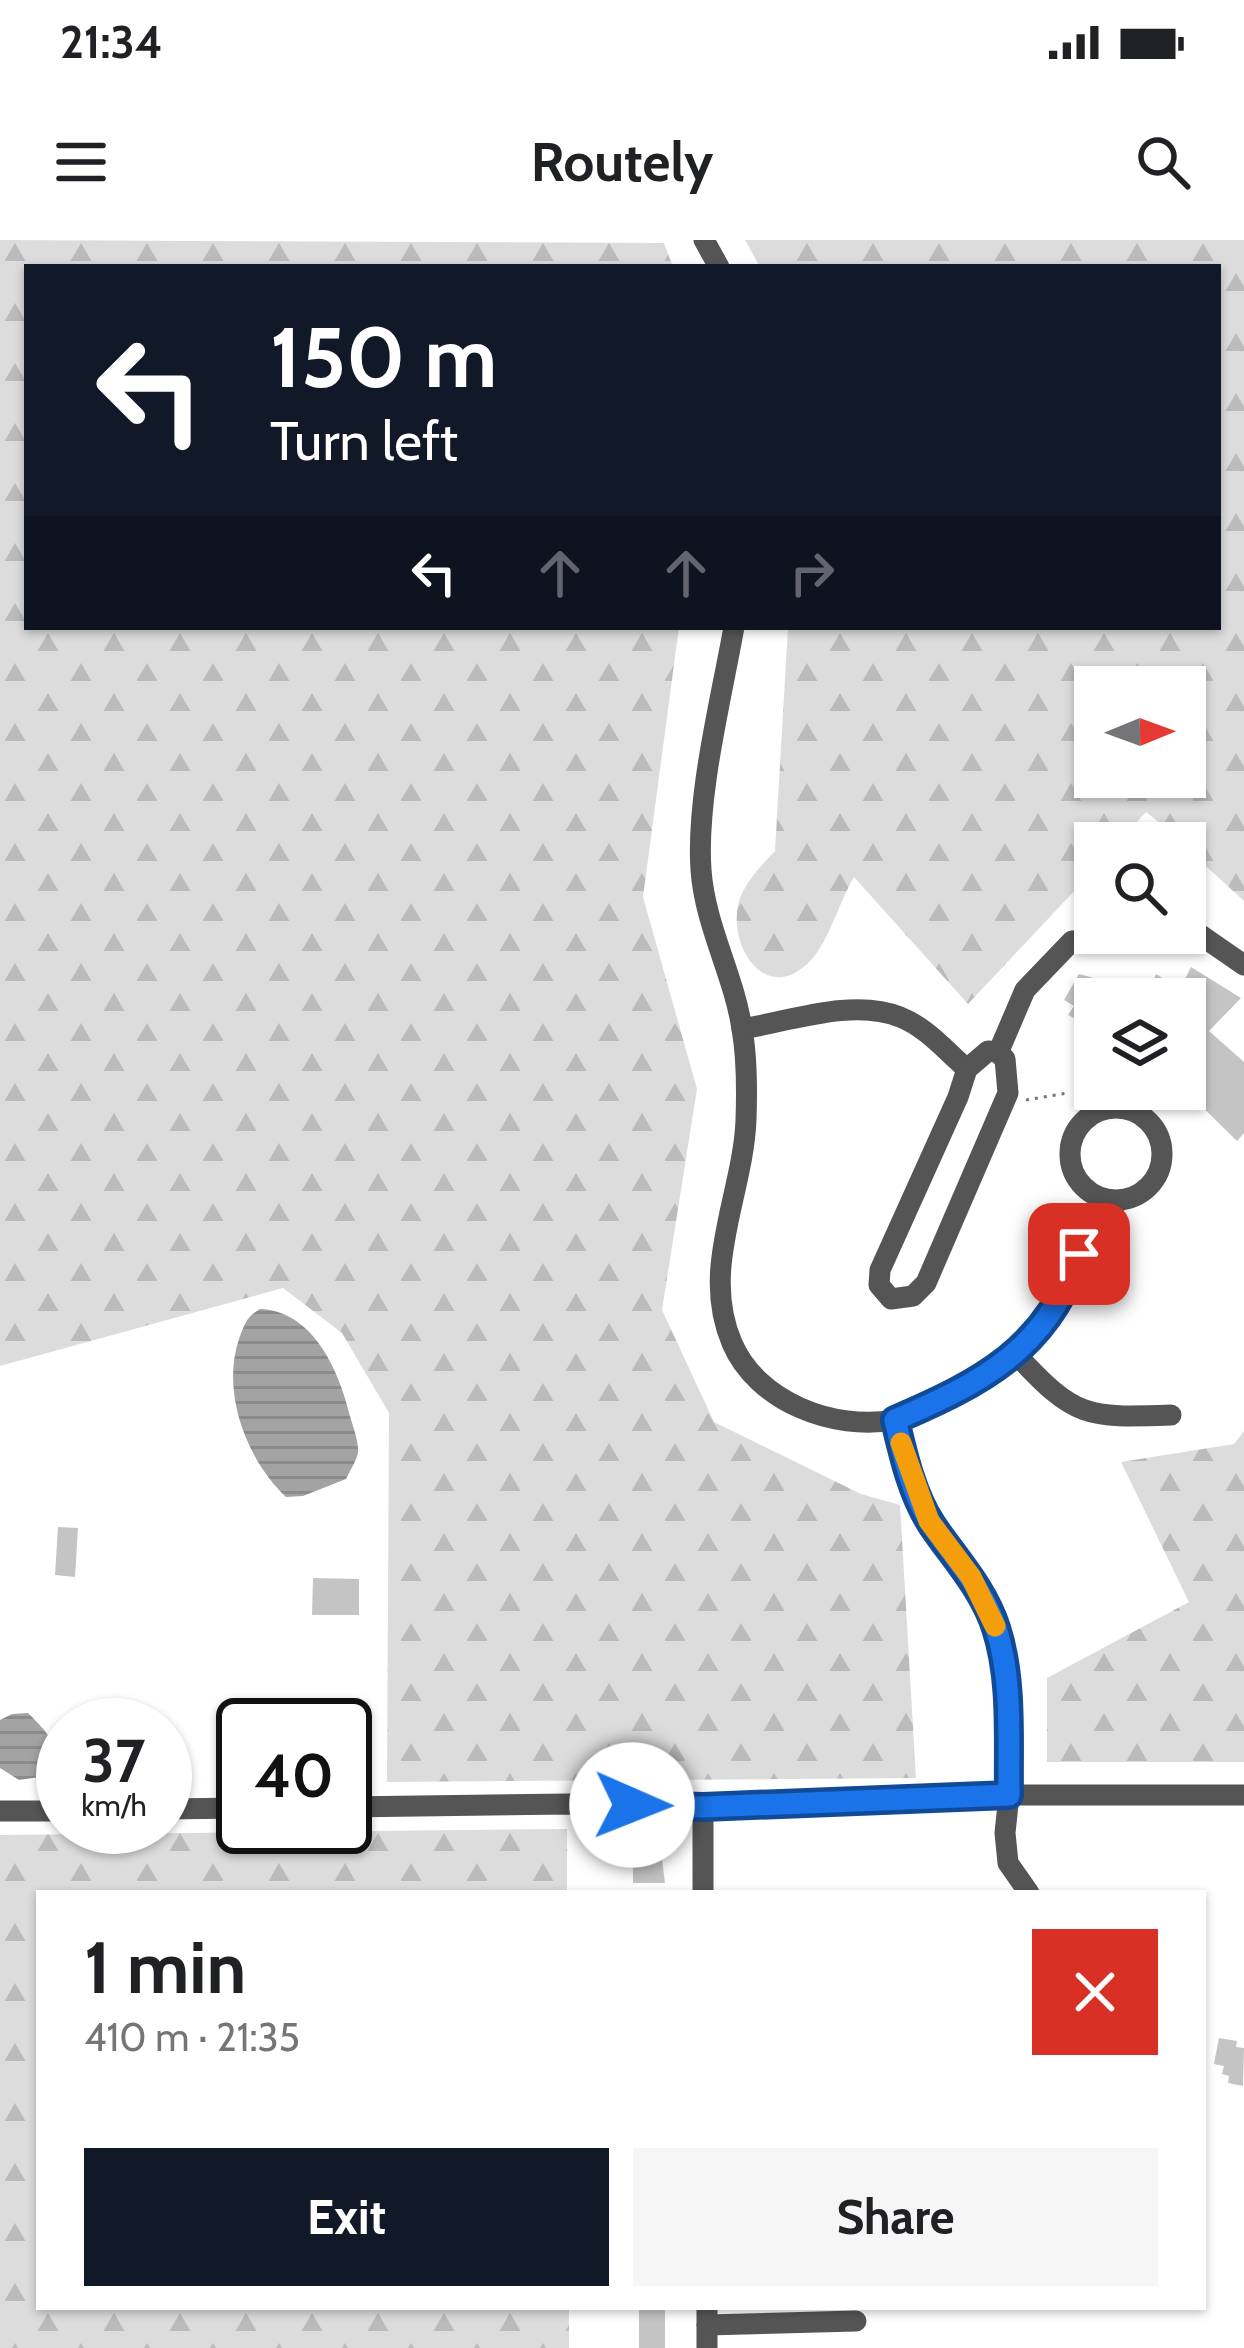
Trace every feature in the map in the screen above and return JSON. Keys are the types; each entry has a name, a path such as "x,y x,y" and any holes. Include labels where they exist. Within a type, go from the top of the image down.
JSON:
{"street":[{"path":"734,630 703,818 701,870 709,918 742,1029 746,1121 737,1196 720,1252 719,1296 732,1346 780,1398 817,1416 895,1420 962,1391 1016,1354 1048,1319 1071,1279 1087,1230 1071,1148 1087,1116 1114,1105 1131,1109 1153,1127 1162,1143 1161,1165 1146,1190 1135,1198 1105,1201 1078,1182"},
{"path":"1001,1046 1025,990 1072,941 1199,934 1244,965"},
{"path":"742,1029 868,1010 901,1017 931,1036 967,1069"},
{"path":"997,1052 1005,1059 1008,1093 926,1283 913,1296 891,1299 878,1285 880,1270 967,1069 978,1055 997,1052"},
{"path":"1087,1230 1119,1201"},
{"path":"1016,1354 1058,1397 1080,1412 1114,1417 1171,1415"},
{"path":"895,1420 907,1467 929,1521 971,1577 996,1627 1006,1673 1008,1863 1026,1890"},
{"path":"372,1807 703,1807 1009,1795 1244,1795"},
{"path":"703,1807 703,1890"},
{"path":"0,1811 36,1810"},
{"path":"707,2327 856,2321"}],"path":[{"path":"1034,1099 1068,1093"}],"green space":[{"path":"0,240 664,243 672,264 24,264 24,630 679,630 643,897 697,1089 662,1310 714,1422 861,1494 900,1505 916,1778 387,1782 389,1413 342,1333 283,1288 0,1366"},
{"path":"745,240 1244,240 1244,901 1206,866 1206,822 1159,822 1146,812 1137,822 1074,822 1074,891 968,1004 854,877 811,960 795,973 767,975 746,954 737,922 740,897 775,851 788,630 1221,630 1221,264 758,264"},
{"path":"1244,1431 1244,1762 1047,1762 1047,1678 1189,1602 1121,1462 1234,1444"},
{"path":"567,1829 567,1890 36,1890 36,2310 569,2310 569,2348 0,2348 0,1835 36,1835 36,1854 192,1854 192,1833 216,1833 216,1854 372,1854 372,1831"}],"shaded area":[{"path":"260,1309 295,1320 321,1346 339,1380 357,1439 358,1453 346,1479 303,1496 286,1497 259,1464 235,1402 234,1359 239,1339 246,1321"},
{"path":"28,1713 36,1721 36,1778 19,1780 0,1768 0,1720"}],"building":[{"path":"1191,967 1241,998 1209,1031 1244,1062 1244,1133 1237,1141 1205,1110 1206,978 1186,978"},
{"path":"1074,983 1074,1006 1064,1000"},
{"path":"58,1527 78,1528 75,1577 55,1575"},
{"path":"313,1578 359,1579 359,1615 312,1615"},
{"path":"633,1850 661,1851 665,1883 633,1883"},
{"path":"1219,2038 1237,2041 1236,2047 1244,2048 1243,2086 1228,2083 1229,2076 1222,2074 1224,2066 1214,2064"},
{"path":"639,2310 665,2310 665,2348 639,2348"}],"slow traffic":[{"path":"901,1443 929,1521 971,1577 995,1626"}],"route":[{"path":"632,1805 703,1807 1009,1795 1006,1673 996,1627 971,1577 929,1521 907,1467 895,1420 962,1391 1016,1354 1048,1319 1079,1254"}]}
